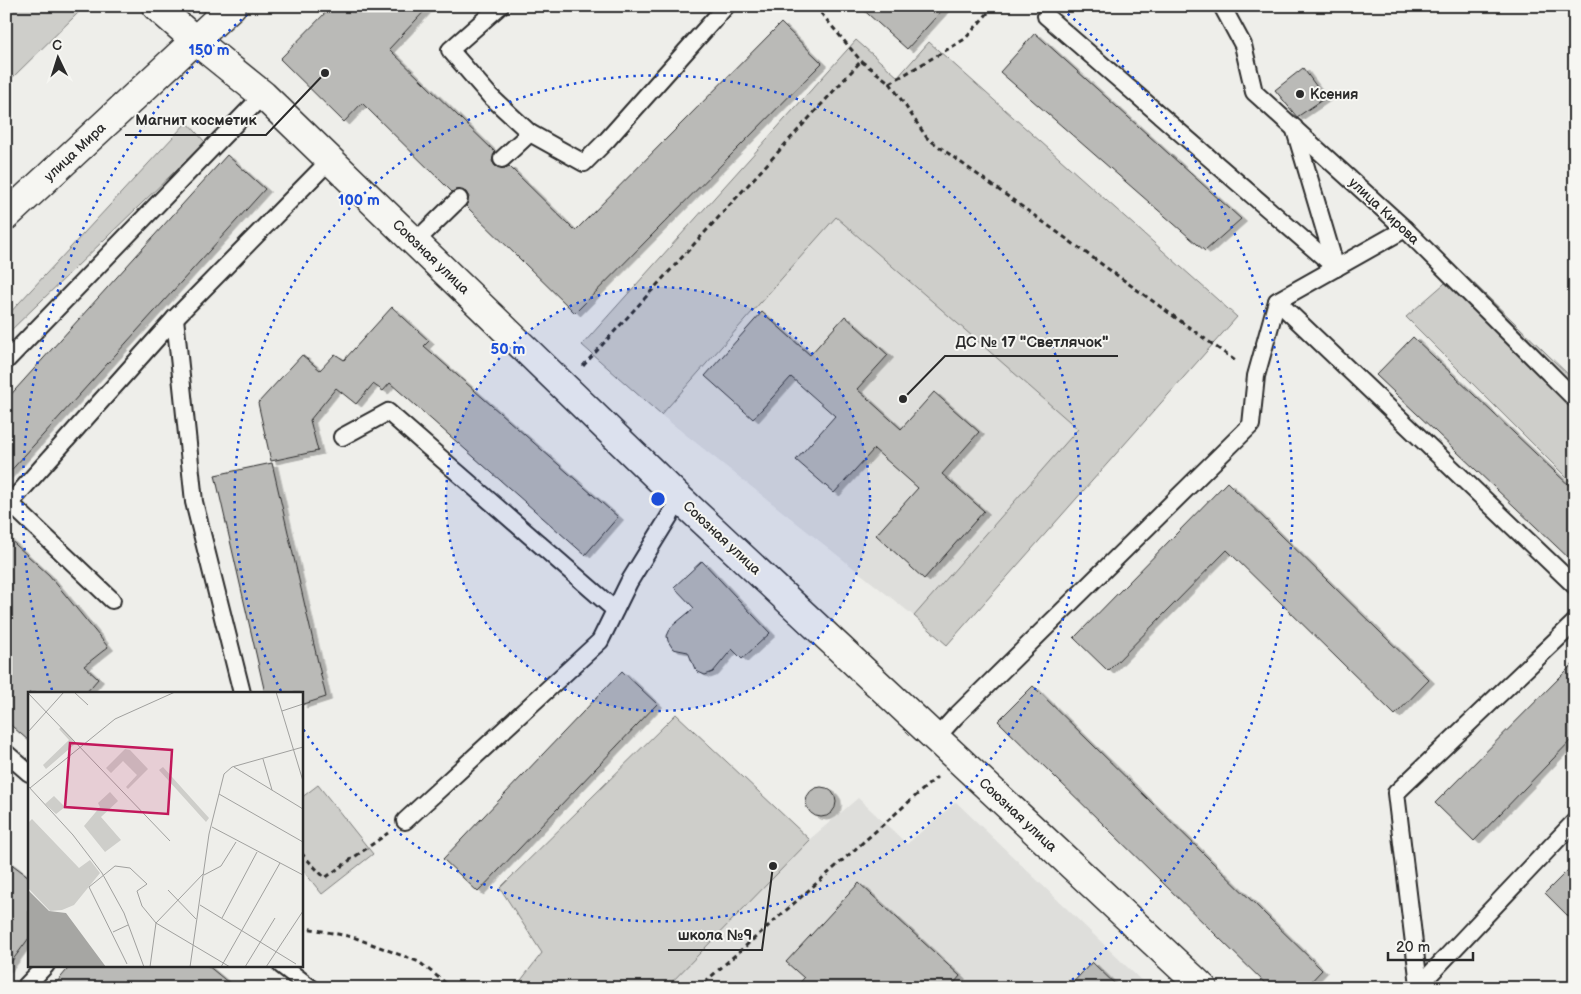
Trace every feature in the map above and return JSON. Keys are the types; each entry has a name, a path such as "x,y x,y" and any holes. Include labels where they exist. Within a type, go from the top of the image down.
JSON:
{"street":[{"name":"Союзная улица","path":"156,6 263,95 680,499 1203,988"},
{"name":"улица Мира","path":"6,216 232,6"}],"lane":[{"path":"500,6 450,50 490,96 530,133 584,163 607,140 726,6"},
{"name":"улица Кирова","path":"1222,6 1243,45 1254,92 1405,229 1575,399"},
{"path":"1046,16 1336,268"},
{"path":"6,361 263,95"},
{"path":"1294,128 1336,268"},
{"path":"502,159 530,133"},
{"path":"112,600 10,503 175,318 330,160"},
{"path":"415,242 460,200"},
{"path":"936,738 955,717 1251,425 1256,376 1277,301 1405,229"},
{"path":"1277,301 1575,586"},
{"path":"175,318 194,502 242,692"},
{"path":"342,437 388,412 615,610"},
{"path":"405,821 600,641 629,582 680,499"},
{"path":"1420,987 1396,793 1575,622"},
{"path":"6,753 28,772"},
{"path":"1420,987 1575,821"},
{"path":"24,988 45,966"},
{"path":"282,966 312,988"}],"path":[{"path":"815,6 861,61 890,83 927,138 1256,376"},
{"path":"890,83 966,38 994,6"},
{"path":"566,388 861,61"},
{"path":"698,988 958,758"},
{"path":"302,855 325,878 405,821"},
{"path":"302,928 353,937 419,962 452,988"}],"shaded area":[{"path":"6,6 85,6 6,84"},
{"path":"856,40 898,77 929,42 1237,317 947,645 914,616 1078,429 836,217 661,415 582,345"},
{"path":"187,122 205,142 6,335 6,317"},
{"path":"859,124 1177,384 947,645 914,616 661,415 623,381"},
{"path":"1460,270 1575,381 1575,486 1406,317"},
{"path":"676,714 810,839 858,798 907,844 956,802 1149,988 515,988 542,953 500,888"},
{"path":"676,714 810,840 666,988 515,988 542,953 500,888"},
{"path":"318,785 373,854 322,894 302,869 302,797"}],"building":[{"path":"332,6 429,6 389,49 495,152 492,161 495,166 504,169 509,166 575,231 781,23 822,63 575,313 466,206 469,197 466,192 457,189 452,192 362,103 344,122 280,59"},
{"path":"859,6 946,6 907,49"},
{"path":"1035,33 1241,219 1205,251 1000,72"},
{"name":"Ксения","path":"1303,68 1325,98 1297,117 1275,90"},
{"path":"227,155 265,189 6,476 6,400"},
{"path":"392,307 429,341 424,346 618,517 585,555 390,383 383,391 373,384 356,404 336,388 310,420 318,451 271,461 258,403 302,355 320,370 335,354 344,360"},
{"path":"762,312 810,355 845,316 888,355 857,389 901,429 934,392 979,432 942,474 984,511 924,579 876,535 918,488 874,449 834,493 796,460 835,416 791,377 753,419 705,376"},
{"path":"1413,337 1575,491 1575,564 1376,375"},
{"path":"272,463 326,697 302,705 302,692 265,692 215,475"},
{"path":"1227,482 1429,680 1395,715 1227,550 1108,671 1074,638"},
{"path":"6,536 49,575 108,647 84,666 98,679 87,692 28,692 28,740 6,721"},
{"path":"702,561 770,633 742,659 732,649 713,672 705,675 695,669 688,652 673,649 667,636 671,627 694,608 674,587"},
{"path":"1575,662 1575,736 1474,841 1435,803"},
{"path":"622,671 657,704 478,892 443,859"},
{"path":"1033,686 1322,970 1305,988 1270,988 998,721"},
{"path":"821,787 831,792 836,802 831,812 821,817 811,812 806,802 811,792"},
{"path":"6,860 28,876 28,939 6,969"},
{"path":"1575,863 1575,923 1545,893"},
{"path":"859,883 960,976 950,988 795,988 804,978 786,962"},
{"path":"1092,962 1119,988 1068,988"},
{"path":"70,966 208,966 235,988 52,988"}],"place":[{"name":"Магнит косметик","path":"325,73"},
{"name":"Ксения","path":"1300,94"},
{"name":"ДС № 17 \"Светлячок\"","path":"903,399"},
{"name":"школа №9","path":"773,866"}]}
